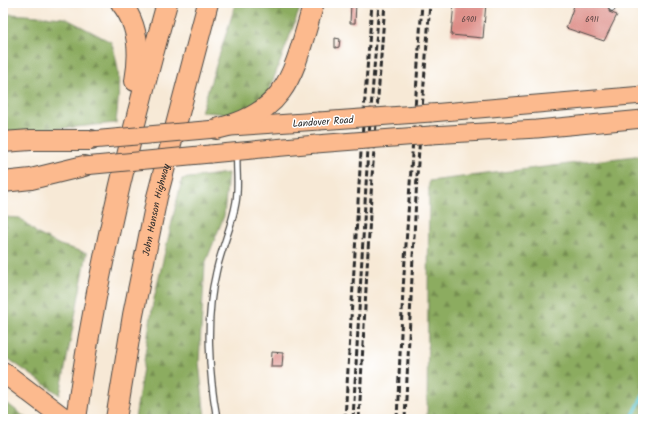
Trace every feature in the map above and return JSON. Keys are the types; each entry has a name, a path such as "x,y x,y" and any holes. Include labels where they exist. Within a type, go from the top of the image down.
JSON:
{"highway":[{"path":"121,3 133,27 138,52 135,80 126,118 122,176"},
{"path":"76,419 95,306 122,176 148,71 167,3"},
{"name":"John Hanson Highway","path":"116,419 129,339 149,235 187,77 208,3"},
{"path":"187,77 218,3"},
{"path":"216,129 232,125 255,115 268,106 280,94 295,61 314,3"},
{"path":"3,142 31,140 91,140"},
{"path":"3,182 31,179 84,166"},
{"path":"3,372 41,411"},
{"path":"3,386 41,411 65,419"}],"main road":[{"name":"Landover Road","path":"3,151 31,149 91,140 216,129 643,95"},
{"path":"3,172 84,166 316,144 643,119"}],"lane":[{"path":"217,419 210,361 212,294 216,272 231,228 236,203 239,182 236,169 238,151"}],"green space":[{"path":"236,3 302,3 265,102 234,114 201,112"},
{"path":"12,14 65,18 111,42 117,63 119,82 116,123 3,134 3,15"},
{"path":"643,155 643,419 427,419 429,181"},
{"path":"228,173 224,216 205,264 199,362 205,419 135,419 153,303 182,179"},
{"path":"3,217 20,218 38,234 60,245 87,253 60,395 3,355"},
{"path":"3,400 27,419 3,419"}],"building":[{"path":"351,3 356,3 355,23 350,23"},
{"path":"454,3 486,3 483,38 451,35"},
{"path":"575,3 612,3 609,12 617,15 604,41 566,28"},
{"path":"335,38 340,39 339,47 335,48"},
{"path":"272,352 283,353 282,367 271,367"}],"waterway":[{"path":"631,419 643,396"}],"railway":[{"path":"345,419 361,152 372,3"},
{"path":"353,419 368,149 379,3"},
{"path":"359,419 372,177 385,3"},
{"path":"397,419 403,290 422,3"},
{"path":"405,419 417,176 430,3"}]}
